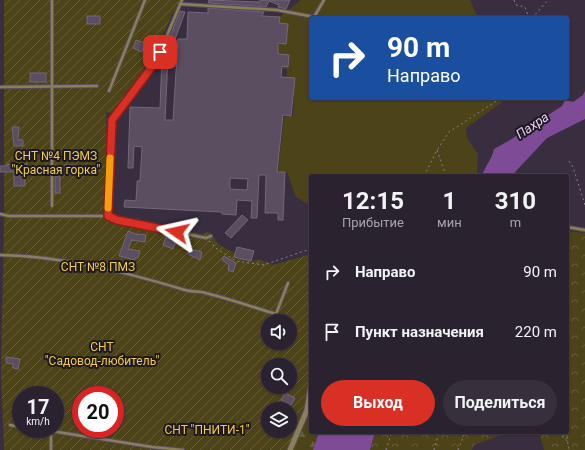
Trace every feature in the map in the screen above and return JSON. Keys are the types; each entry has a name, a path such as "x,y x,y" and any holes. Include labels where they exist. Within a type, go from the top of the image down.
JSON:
{"street":[{"path":"290,450 307,410 309,398"}],"lane":[{"path":"52,0 52,206"},
{"path":"109,91 145,0"},
{"path":"108,216 112,120 154,64 182,0"},
{"path":"315,16 324,0"},
{"path":"179,4 278,10 309,16"},
{"path":"0,87 97,86"},
{"path":"0,214 9,216 108,216 117,220 206,238 211,236"},
{"path":"569,227 585,230"},
{"path":"0,254 34,256 95,267 152,280 187,291 207,293 276,314 288,283"},
{"path":"64,433 152,447 183,450"},
{"path":"51,438 51,450"}],"path":[{"path":"514,0 516,5 525,7 528,16"},
{"path":"534,16 548,0"},
{"path":"425,174 437,150 449,132 498,100"},
{"path":"437,150 445,174"},
{"path":"569,161 573,167 585,205"},
{"path":"206,238 217,249 236,261 264,265 309,250"},
{"path":"386,450 391,434"},
{"path":"434,450 438,434"},
{"path":"458,450 464,434"},
{"path":"561,434 568,443"},
{"path":"566,434 569,450"}],"green space":[{"path":"4,0 182,0 173,13 150,64 116,114 106,112 109,205 113,213 120,218 201,234 210,232 218,244 249,261 261,260 273,265 309,255 309,378 305,409 297,428 297,402 261,402 261,438 293,438 288,450 4,450 1,374 4,219"},
{"path":"301,0 470,0 477,16 309,16 309,100 505,100 466,128 467,138 478,154 477,174 309,174 309,205 296,197 287,172 278,171 284,117 293,116 294,88 286,87 287,69 277,68 280,17"},
{"path":"569,231 585,233 585,450 544,450 540,434 569,434"},
{"path":"309,401 309,434 318,434 313,450 292,450"},
{"path":"374,434 504,434 474,445 472,450 370,450"}],"shaded area":[{"path":"585,91 585,119 547,138 514,174 483,174 494,149 562,106 565,100 573,102 583,95"},
{"path":"318,434 374,434 370,450 313,450"}],"building":[{"path":"209,0 258,2 261,0 290,0 286,9 278,7 279,5 269,1 266,7 208,3"},
{"path":"208,8 264,12 262,16 280,17 279,23 288,24 286,44 278,43 278,54 289,55 288,67 282,66 281,77 295,78 291,116 283,115 277,172 285,172 283,220 278,220 278,213 265,213 266,175 259,175 257,218 251,218 252,201 237,200 236,215 222,214 222,212 124,207 125,200 136,201 137,181 140,181 142,147 134,146 133,168 128,168 130,107 160,108 162,57 180,11 185,12 168,58 165,120 173,120 178,39 187,39 188,12 208,13","holes":["230,178 248,179 247,190 230,189"]},
{"path":"87,16 100,16 100,24 87,24"},
{"path":"136,40 145,43 142,52 133,48"},
{"path":"30,73 46,73 46,82 30,82"},
{"path":"12,127 19,127 18,140 23,140 23,146 14,146"},
{"path":"7,164 27,164 27,172 25,172 25,186 14,186 14,172 0,172 0,166 7,166"},
{"path":"65,165 74,165 74,174 65,174"},
{"path":"55,176 60,176 60,193 55,193"},
{"path":"242,215 248,220 231,238 225,233"},
{"path":"128,231 138,235 146,235 145,242 132,240 128,249 140,251 138,258 135,258 135,260 119,256"},
{"path":"166,236 176,240 173,249 163,245"},
{"path":"237,247 254,251 251,261 234,257"},
{"path":"190,249 202,252 200,260 188,254"},
{"path":"224,256 236,263 233,272 228,270 229,265 222,260"},
{"path":"6,357 20,359 18,369 13,368 13,364 6,363"},
{"path":"284,394 295,398 293,402 285,402 281,400"}],"slow traffic":[{"path":"108,208 110,158"}],"route":[{"path":"160,52 154,64 112,120 108,216 117,220 177,232"}],"water label":[{"name":"Пахра","path":"532,125"}],"park label":[{"name":"СНТ №4 ПЭМЗ \"Красная горка\"","path":"56,163"},
{"name":"СНТ №8 ПМЗ","path":"98,267"},
{"name":"СНТ \"Садовод-любитель\"","path":"102,354"},
{"name":"СНТ \"ПНИТИ-1\"","path":"207,430"}]}
